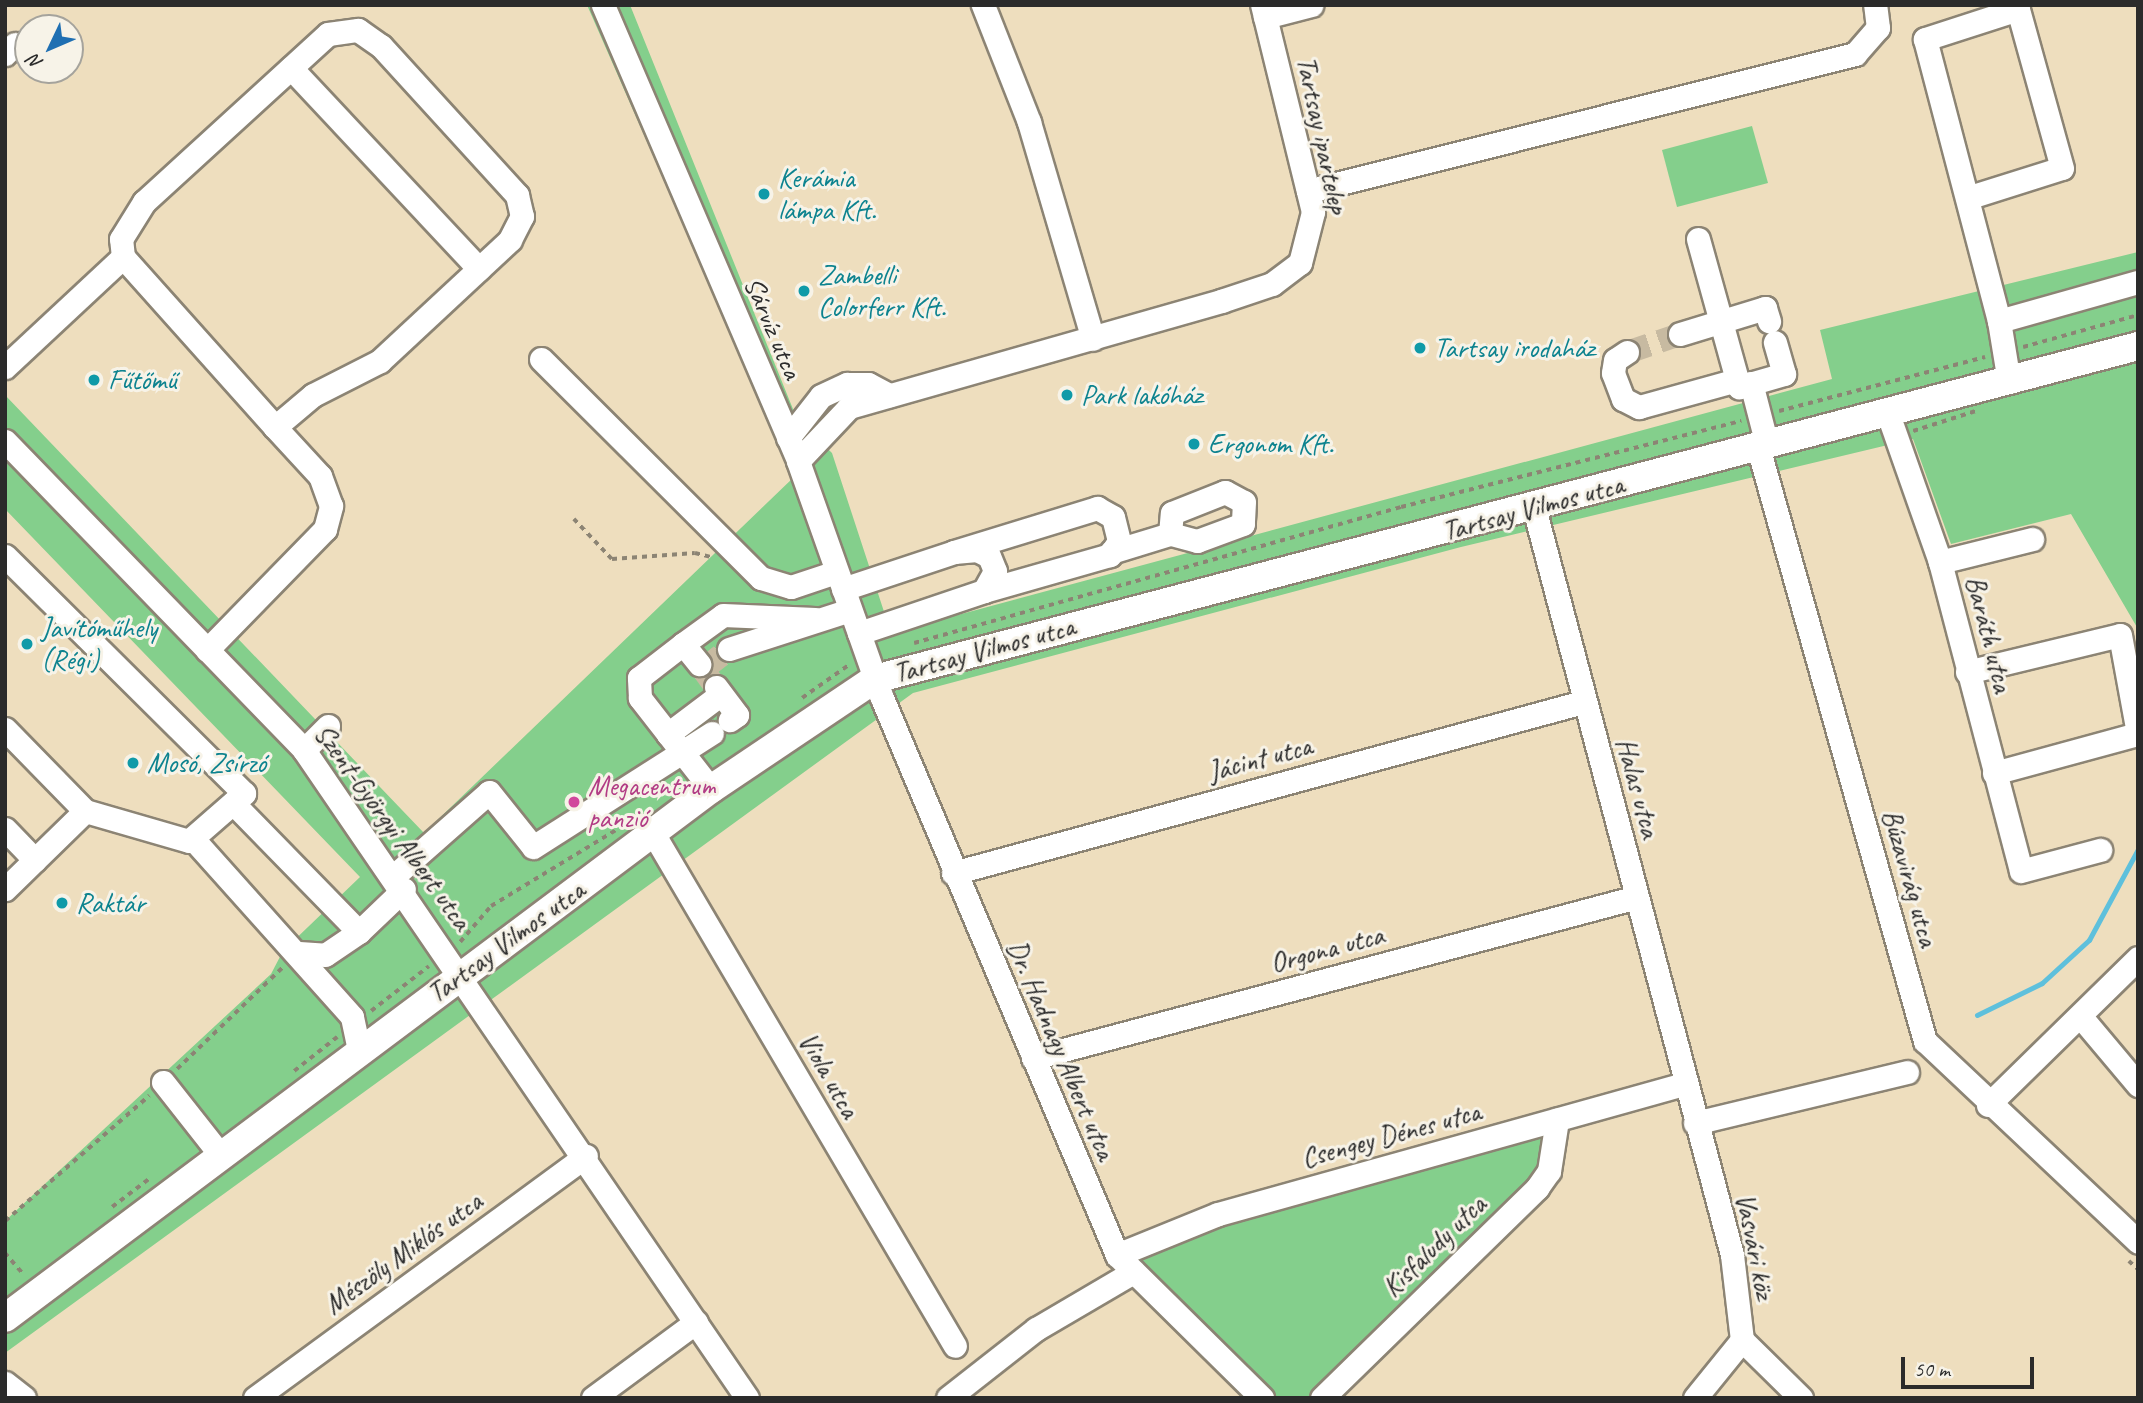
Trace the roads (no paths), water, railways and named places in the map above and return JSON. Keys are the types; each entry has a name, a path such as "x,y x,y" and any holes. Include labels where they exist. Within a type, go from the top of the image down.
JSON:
{"main road":[{"name":"Tartsay Vilmos utca","path":"5,1318 711,789 876,679 1534,508 2138,346"}],"street":[{"name":"Sárvíz utca","path":"603,5 798,461 876,679"},
{"path":"983,5 1029,122 1093,340"},
{"path":"1264,11 1311,5"},
{"path":"1308,191 1855,54 1878,28 1875,5"},
{"path":"1970,197 2062,168 2018,9 1925,39 1970,197 1999,321 2002,353 2009,382"},
{"name":"Tartsay ipartelep","path":"798,461 849,407 1093,340 1282,278 1300,263 1311,239 1308,191 1264,11"},
{"path":"207,650 328,522 331,506 320,476 275,427 123,257 121,239 144,202 328,34 358,30 381,46 517,195 518,229 380,361 313,395 275,427"},
{"path":"291,68 479,269"},
{"name":"Búzavirág utca","path":"1698,239 1720,321 1760,416 1763,446 1925,1041 1988,1104 2138,1242"},
{"path":"5,367 123,257"},
{"path":"1999,321 2138,282"},
{"path":"1627,352 1615,360 1613,373 1623,399 1639,407 1784,374 1765,308 1680,334"},
{"path":"541,359 738,556 781,586 843,590 1097,508 1113,517 1119,541 1111,552"},
{"path":"788,438 821,396 847,384 868,384 889,395"},
{"name":"Baráth utca","path":"1888,414 1940,562 2021,871 2100,850"},
{"name":"Szent-Györgyi Albert utca","path":"5,440 304,750 400,882 747,1398"},
{"name":"Halas utca","path":"1534,508 1685,1084"},
{"path":"859,633 984,591 1170,534"},
{"path":"1940,562 2032,539"},
{"path":"954,552 989,556 995,571 984,591"},
{"path":"5,556 244,793 194,840 180,841 85,811 5,729"},
{"path":"729,649 815,620 843,590"},
{"path":"711,789 640,698 637,683 723,615 815,620"},
{"path":"1967,672 2119,635 2138,733 1994,773"},
{"path":"684,644 699,664"},
{"name":"Dr. Hadnagy Albert utca","path":"876,679 953,873 1125,1263 1262,1398"},
{"path":"296,963 335,951 359,932 400,882 489,792 533,847 663,759 683,754 737,715 719,690 668,734"},
{"name":"Jácint utca","path":"953,873 1583,702"},
{"path":"304,750 328,726"},
{"path":"233,803 359,932"},
{"path":"5,889 85,811"},
{"path":"5,829 35,860"},
{"name":"Viola utca","path":"653,834 954,1346"},
{"path":"194,840 296,963 352,1017 359,1051"},
{"name":"Orgona utca","path":"1033,1058 1637,897"},
{"path":"1988,1104 2081,1017 2138,958"},
{"path":"2081,1017 2134,1072"},
{"path":"1695,1123 1907,1072"},
{"path":"163,1082 222,1157"},
{"name":"Csengey Dénes utca","path":"948,1398 1125,1263 1218,1214 1685,1084"},
{"name":"Vasvári köz","path":"1685,1084 1732,1255 1742,1340 1801,1398"},
{"name":"Kisfaludy utca","path":"1322,1398 1536,1188 1549,1171 1557,1120"},
{"name":"Mészöly Miklós utca","path":"255,1398 586,1156"},
{"path":"593,1398 696,1322"},
{"path":"1695,1398 1742,1340"},
{"path":"5,1383 24,1398"}],"waterway":[{"path":"1977,1015 2042,983 2089,940 2138,849"}],"tunnel":[{"path":"1627,352 1680,334"},
{"path":"716,687 703,669 729,649"}],"place":[{"name":"Kerámia lámpa Kft.","path":"764,194"},
{"name":"Zambelli Colorferr Kft.","path":"804,291"},
{"name":"Tartsay irodaház","path":"1420,348"},
{"name":"Fűtőmű","path":"94,380"},
{"name":"Park lakóház","path":"1067,395"},
{"name":"Ergonom Kft.","path":"1194,444"},
{"name":"Javítóműhely (Régi)","path":"27,644"},
{"name":"Mosó, Zsírzó","path":"133,763"},
{"name":"Megacentrum panzió","path":"574,802"},
{"name":"Raktár","path":"62,903"}]}
